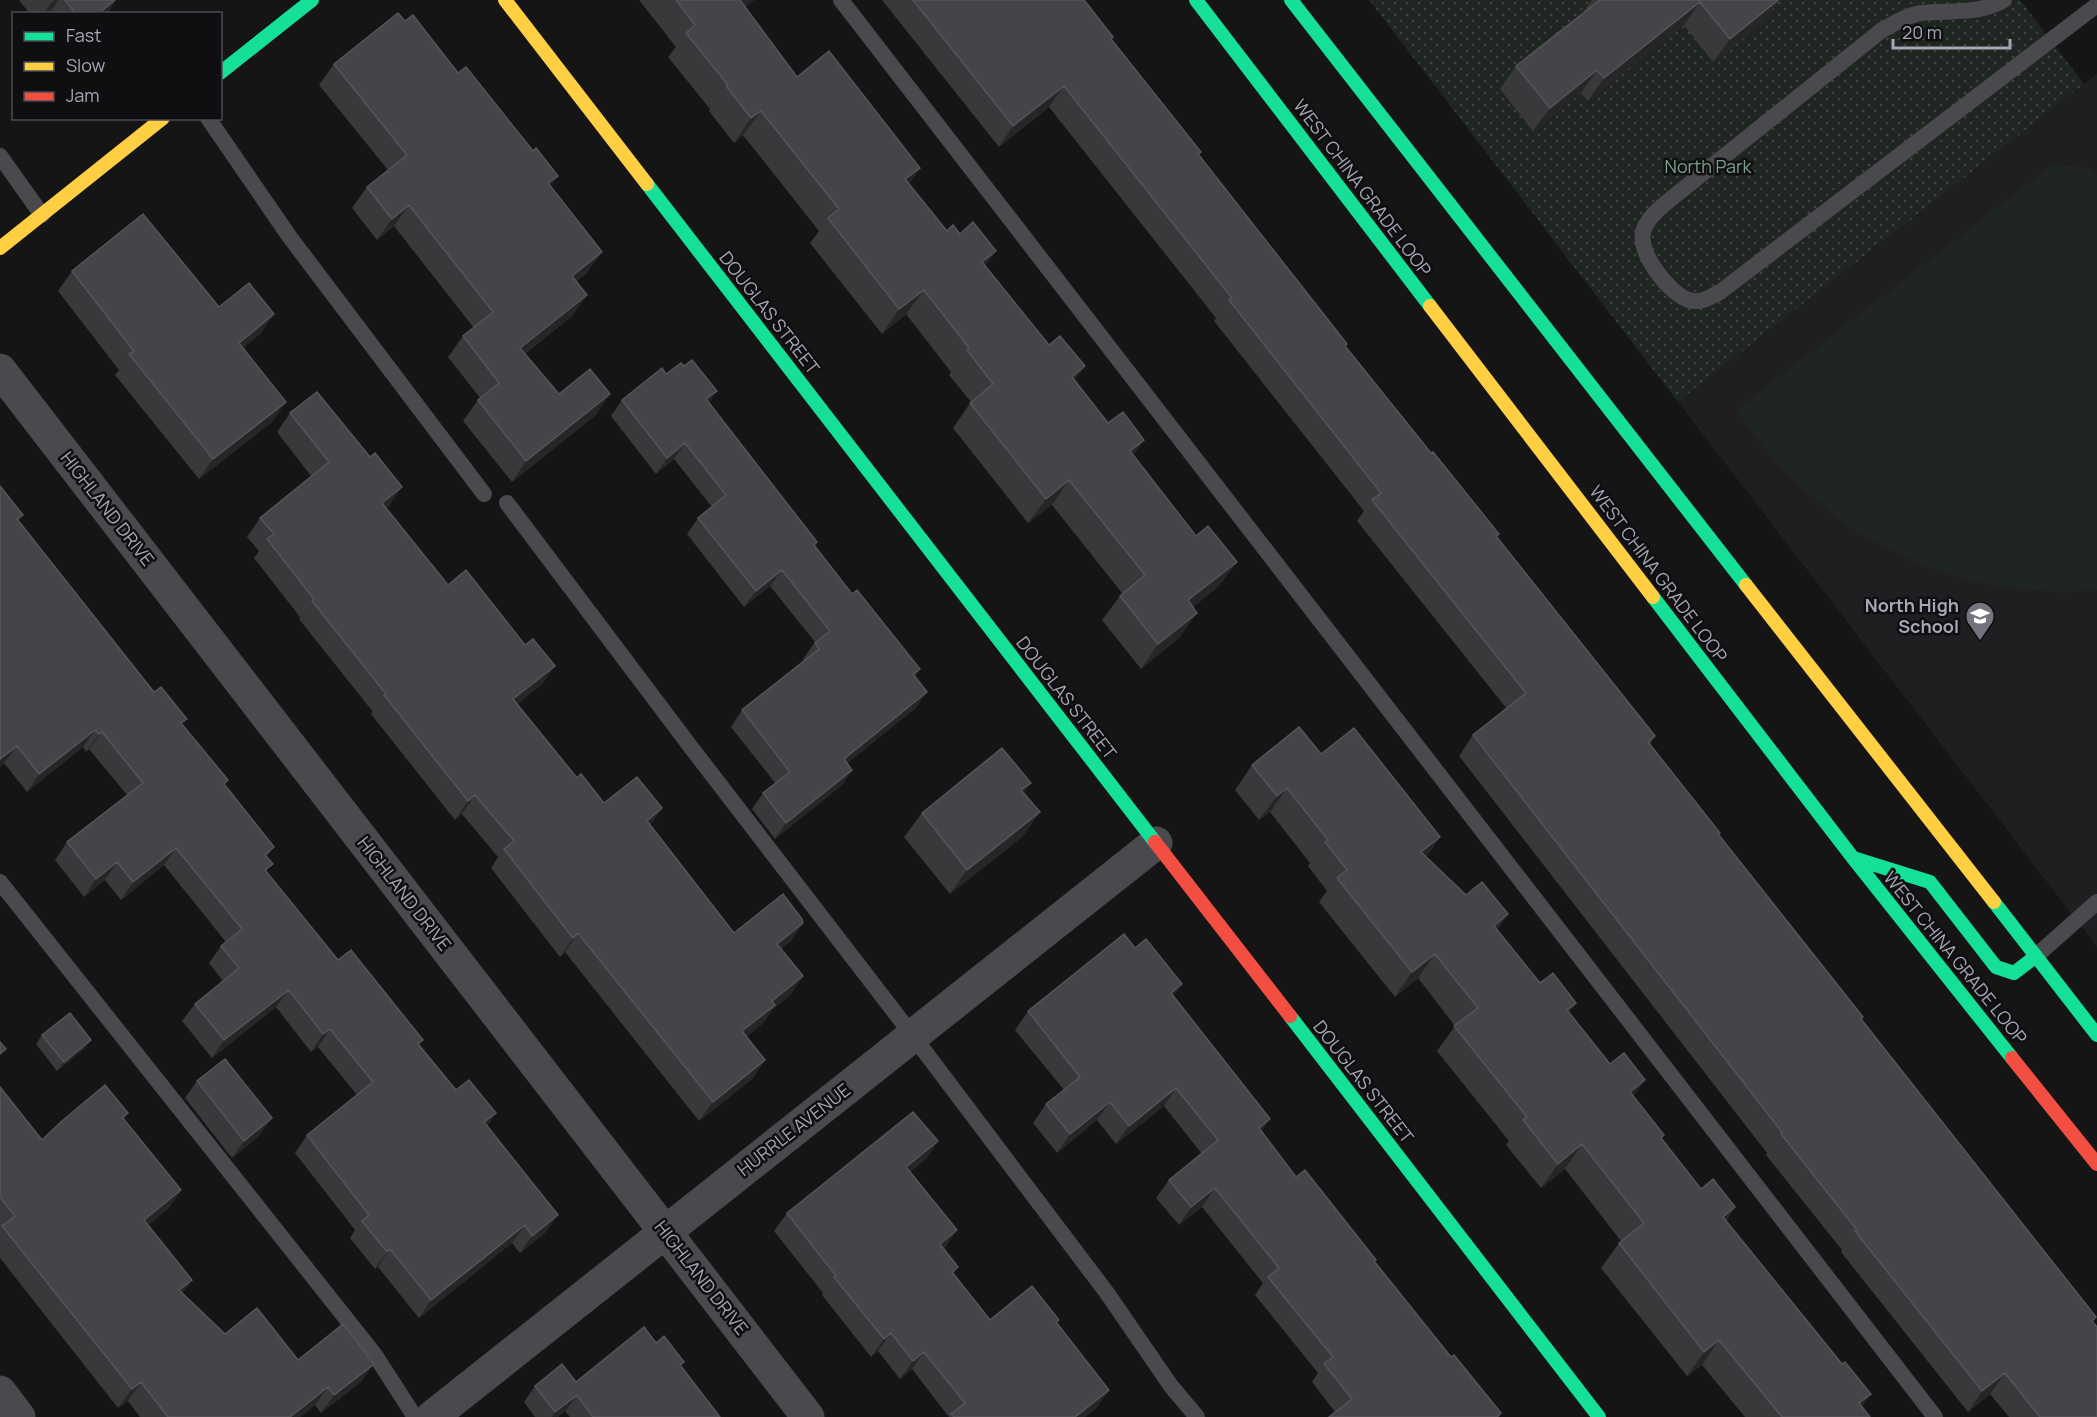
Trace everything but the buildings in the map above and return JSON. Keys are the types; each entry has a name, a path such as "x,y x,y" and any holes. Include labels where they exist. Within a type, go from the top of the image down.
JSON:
{"main road":[{"path":"222,71 312,0"},
{"name":"DOUGLAS STREET","path":"505,0 1599,1417"},
{"name":"WEST CHINA GRADE LOOP","path":"1196,0 1853,858 2097,1164"},
{"path":"1291,0 2097,1035"},
{"path":"0,248 161,120"},
{"path":"1853,858 1930,882 1996,967 2014,973 2036,956"}],"street":[{"name":"HIGHLAND DRIVE","path":"0,370 808,1417"},
{"name":"HURRLE AVENUE","path":"432,1417 1156,843"},
{"path":"0,1392 19,1417"}],"lane":[{"path":"841,0 1935,1417"},
{"path":"2004,0 1973,11 1919,13 1882,30 1655,212 1644,228 1641,241 1646,254 1676,294 1689,300 1702,301 1720,292 2097,5"},
{"path":"209,120 289,236 484,494"},
{"path":"0,156 42,215"},
{"path":"507,503 913,1036 1107,1293 1171,1386 1197,1417"},
{"path":"0,882 375,1355 415,1417"},
{"path":"2036,956 2097,902"}],"shaded area":[{"name":"North High School","path":"2097,74 2097,947 1678,402"}],"green space":[{"name":"North Park","path":"1369,0 2020,0 2084,84 1678,402"},
{"path":"2053,164 2091,168 2097,176 2097,590 2063,593 1987,585 1915,563 1848,527 1804,490 1767,452 1736,410"}],"traffic: fast":[{"path":"222,71 312,0"},
{"path":"1196,0 1430,306"},
{"path":"1291,0 1746,585"},
{"path":"647,184 1155,842"},
{"path":"1653,597 1853,858 2012,1058"},
{"path":"1853,858 1930,882 1996,967 2014,973 2036,956"},
{"path":"1994,902 2097,1035"},
{"path":"1290,1016 1599,1417"}],"traffic: slow":[{"path":"505,0 647,184"},
{"path":"0,248 160,120"},
{"path":"1430,306 1653,597"},
{"path":"1746,585 1994,902"}],"traffic: jam":[{"path":"1155,842 1290,1016"},
{"path":"2012,1058 2097,1164"}],"place":[{"name":"North High School","path":"1980,642"}]}
